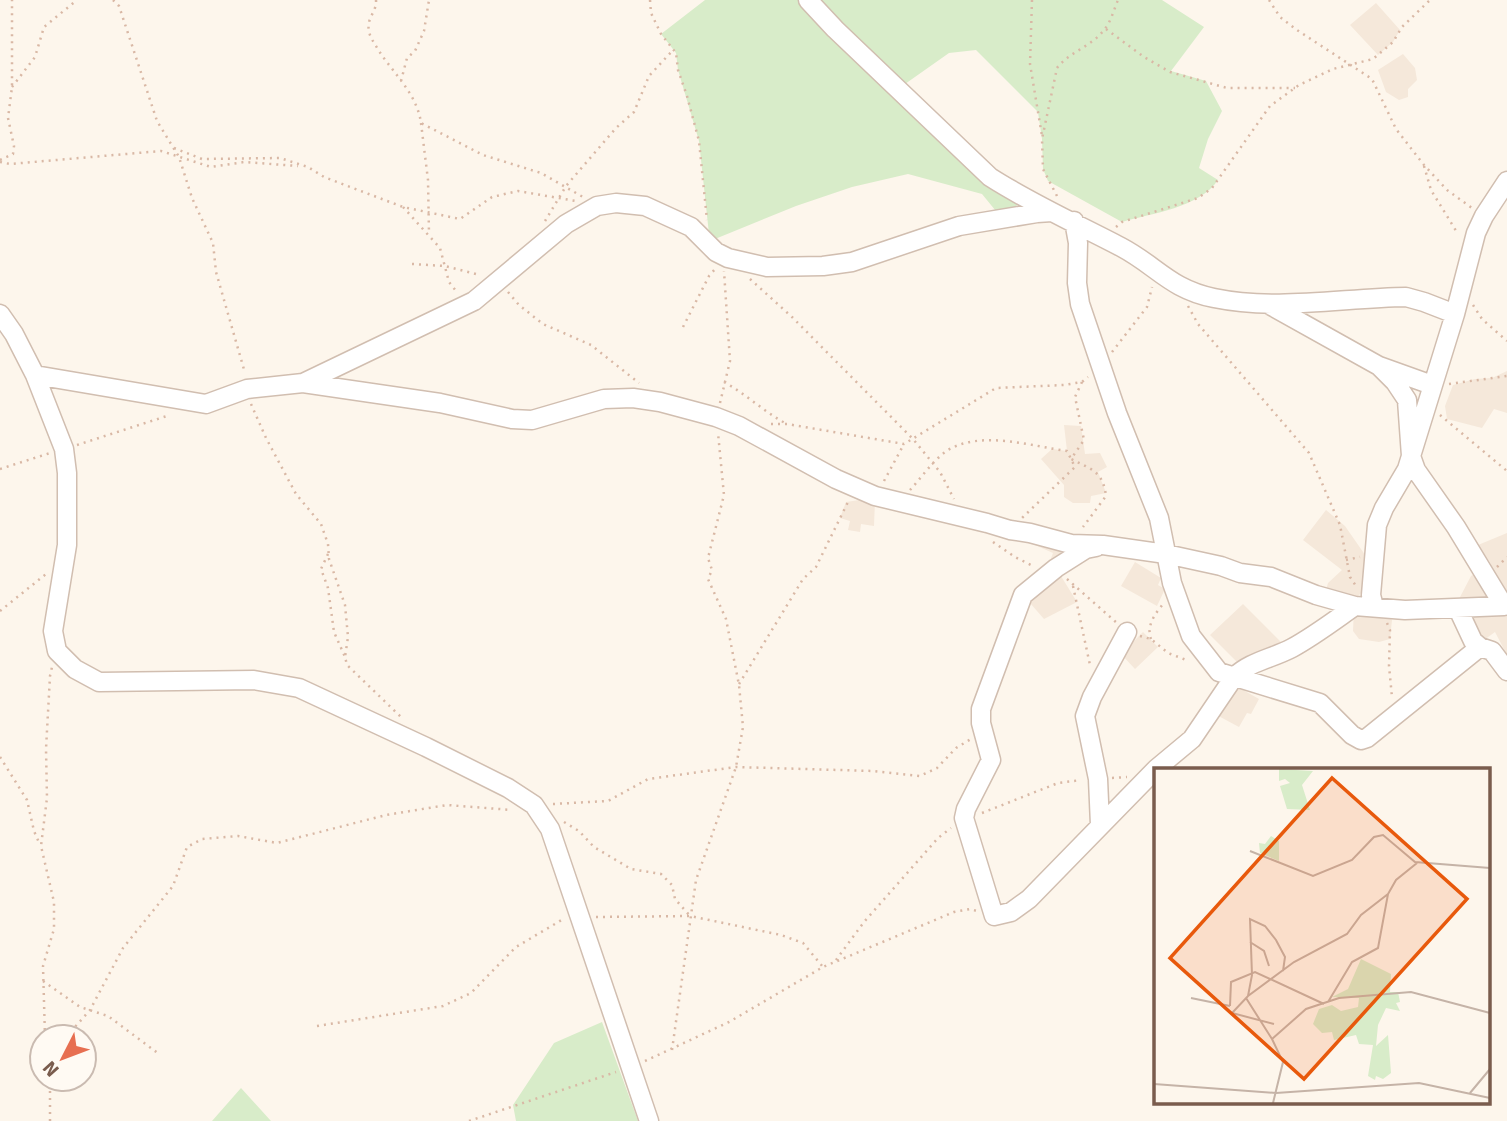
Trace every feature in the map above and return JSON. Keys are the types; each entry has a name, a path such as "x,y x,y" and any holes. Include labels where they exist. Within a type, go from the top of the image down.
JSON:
{"street":[{"path":"808,0 990,177 1124,248 1175,285 1216,298 1268,304 1406,297 1455,314"},
{"path":"1367,603 1377,525 1407,469 1455,314 1476,233 1507,181"},
{"path":"303,383 474,301 497,279 524,261 566,224 597,206 616,203 645,206 691,227 716,252 727,258 768,267 823,266 852,262 959,226 1052,212"},
{"path":"1074,221 1078,243 1077,292 1101,366 1159,518 1172,583 1191,635 1227,674 1320,703 1352,735 1362,740 1479,647"},
{"path":"1268,304 1379,366 1432,385"},
{"path":"0,314 14,334 35,375 64,449 67,473 67,545 53,631 57,651 75,669 99,682 254,680 299,688 508,788 534,806 550,829 649,1121"},
{"path":"35,375 206,404 247,389 303,383 440,403 512,419 532,420 604,399 660,401 739,426 836,479 875,496 1010,530 1071,544 1102,545 1166,554 1240,573 1271,577 1316,595 1405,610 1504,606 1472,552 1416,470 1411,456 1407,400 1379,366"},
{"path":"1102,545 1086,549 1056,568 1023,595 982,709 983,731 991,760 966,808 964,818 994,916 1019,908 1154,772"},
{"path":"1158,768 1192,739 1227,674 1286,651 1367,603"},
{"path":"1458,609 1470,636 1479,647 1492,651 1507,671"},
{"path":"1100,825 1098,779 1085,716 1092,697 1127,632"}],"path":[{"path":"0,161 13,154 14,146 8,118 12,88 12,0"},
{"path":"12,88 35,57 44,27 77,0"},
{"path":"113,0 119,6"},
{"path":"119,0 157,121 179,157 192,198 213,243 216,272 244,365 254,412 296,494 321,524 345,605 348,637 346,665 403,720 411,740"},
{"path":"376,0 377,5 367,21 369,35 419,108 428,180 429,236"},
{"path":"401,81 407,58 415,51 424,31 429,0"},
{"path":"650,0 651,13 661,34 673,50 699,141 708,215 704,238"},
{"path":"1032,0 1030,64 1042,139 1043,169 1074,221"},
{"path":"1042,139 1057,68 1063,60 1093,41 1105,29 1118,0"},
{"path":"1269,0 1280,17 1372,79 1396,129 1447,190 1484,216"},
{"path":"1104,239 1122,222 1198,198 1212,188 1269,106 1295,88 1333,69 1373,59 1393,42 1402,27 1430,0"},
{"path":"1105,29 1170,72 1227,88 1295,88"},
{"path":"541,229 566,186 616,128 634,112 649,76 673,50"},
{"path":"421,123 483,155 541,173 597,206"},
{"path":"174,148 202,159 280,158 403,207 460,219 492,197 518,191 597,206"},
{"path":"0,161 10,164 60,161 160,151 211,167 244,162 308,167"},
{"path":"403,207 440,248 449,282 465,304"},
{"path":"671,1050 696,880 736,767 743,727 739,685 726,619 708,579 712,570 708,558 724,495 716,417 730,361 724,261 709,276 683,327"},
{"path":"412,264 445,266 497,279 519,304 543,324 591,345 624,369 660,401"},
{"path":"1070,459 1083,440 1075,397 1082,382 1101,366 1147,307 1155,271"},
{"path":"748,278 792,317 913,439 940,472 963,517"},
{"path":"1187,304 1198,324 1309,453 1342,531 1350,577 1390,630 1389,666 1394,716"},
{"path":"1432,385 1507,376"},
{"path":"724,382 787,424"},
{"path":"739,685 803,579 816,567 830,543 846,502 875,496 904,444 996,388 1082,382"},
{"path":"1427,405 1507,471"},
{"path":"0,469 181,412"},
{"path":"739,426 787,424 904,444"},
{"path":"901,501 933,463 949,450 976,441 1002,441 1067,452 1075,467 1010,530"},
{"path":"1070,459 1098,472 1105,486 1106,496 1071,544"},
{"path":"988,538 1014,557 1035,567 1056,568 1127,632 1151,639 1168,653 1227,674"},
{"path":"329,553 321,569 328,588 334,632 345,657"},
{"path":"0,611 47,573"},
{"path":"1151,639 1150,625 1172,583"},
{"path":"1073,586 1090,667"},
{"path":"41,846 47,798 46,749 50,676 57,651"},
{"path":"78,1023 90,1010 123,948 173,886 187,847 202,839 238,836 277,843 386,815 447,805 511,810 608,800 648,779 736,767 873,771 920,776 937,768 956,748 983,731"},
{"path":"0,757 27,800 54,902 54,929 43,966 45,1023"},
{"path":"556,818 579,831 594,847 631,869 661,874 672,885 675,899 691,916"},
{"path":"469,1121 631,1067 671,1050 729,1022 823,967 954,912 970,909 994,916"},
{"path":"317,1026 443,1006 471,993 516,947 566,917 691,916 803,943 823,967"},
{"path":"43,981 80,1007 108,1016 159,1054"},
{"path":"50,1093 50,1121"}],"shaded area":[{"path":"1376,3 1400,30 1393,42 1378,55 1350,25"},
{"path":"1403,54 1415,68 1417,80 1408,89 1408,97 1399,100 1386,92 1378,70"},
{"path":"1507,371 1507,413 1494,409 1482,428 1447,419 1445,406 1453,385 1492,378"},
{"path":"1064,425 1081,426 1085,454 1100,453 1107,467 1098,472 1106,493 1091,496 1090,503 1073,503 1064,497 1064,485 1041,459 1052,449 1067,451"},
{"path":"875,500 874,526 861,524 860,532 848,530 850,521 840,518 846,502"},
{"path":"1326,510 1345,526 1370,562 1366,589 1352,601 1326,590 1328,583 1342,570 1303,540"},
{"path":"1507,533 1507,655 1495,632 1484,640 1459,599 1471,576 1491,564 1478,545"},
{"path":"1029,537 1073,544 1056,568 1050,561 1053,553 1035,545"},
{"path":"1135,562 1161,578 1158,585 1165,589 1157,606 1121,586"},
{"path":"1056,568 1077,602 1044,619 1023,595"},
{"path":"1370,595 1392,620 1390,639 1379,642 1359,639 1353,631 1354,608"},
{"path":"1243,604 1281,642 1281,655 1241,666 1210,635"},
{"path":"1143,632 1158,647 1135,669 1121,654"},
{"path":"1229,682 1259,699 1251,714 1247,713 1239,727 1211,712"}],"green space":[{"path":"705,0 1162,0 1204,27 1171,71 1206,81 1222,111 1208,139 1199,168 1218,180 1210,189 1187,203 1122,222 1048,181 1043,169 1038,112 976,50 949,53 905,84 984,163 1021,189 1014,215 1000,216 982,194 908,174 852,187 796,206 715,239 709,234 699,141 678,70 676,53 661,34"},
{"path":"602,1022 638,1121 516,1121 513,1105 554,1043"},
{"path":"241,1088 271,1121 212,1121"}]}
